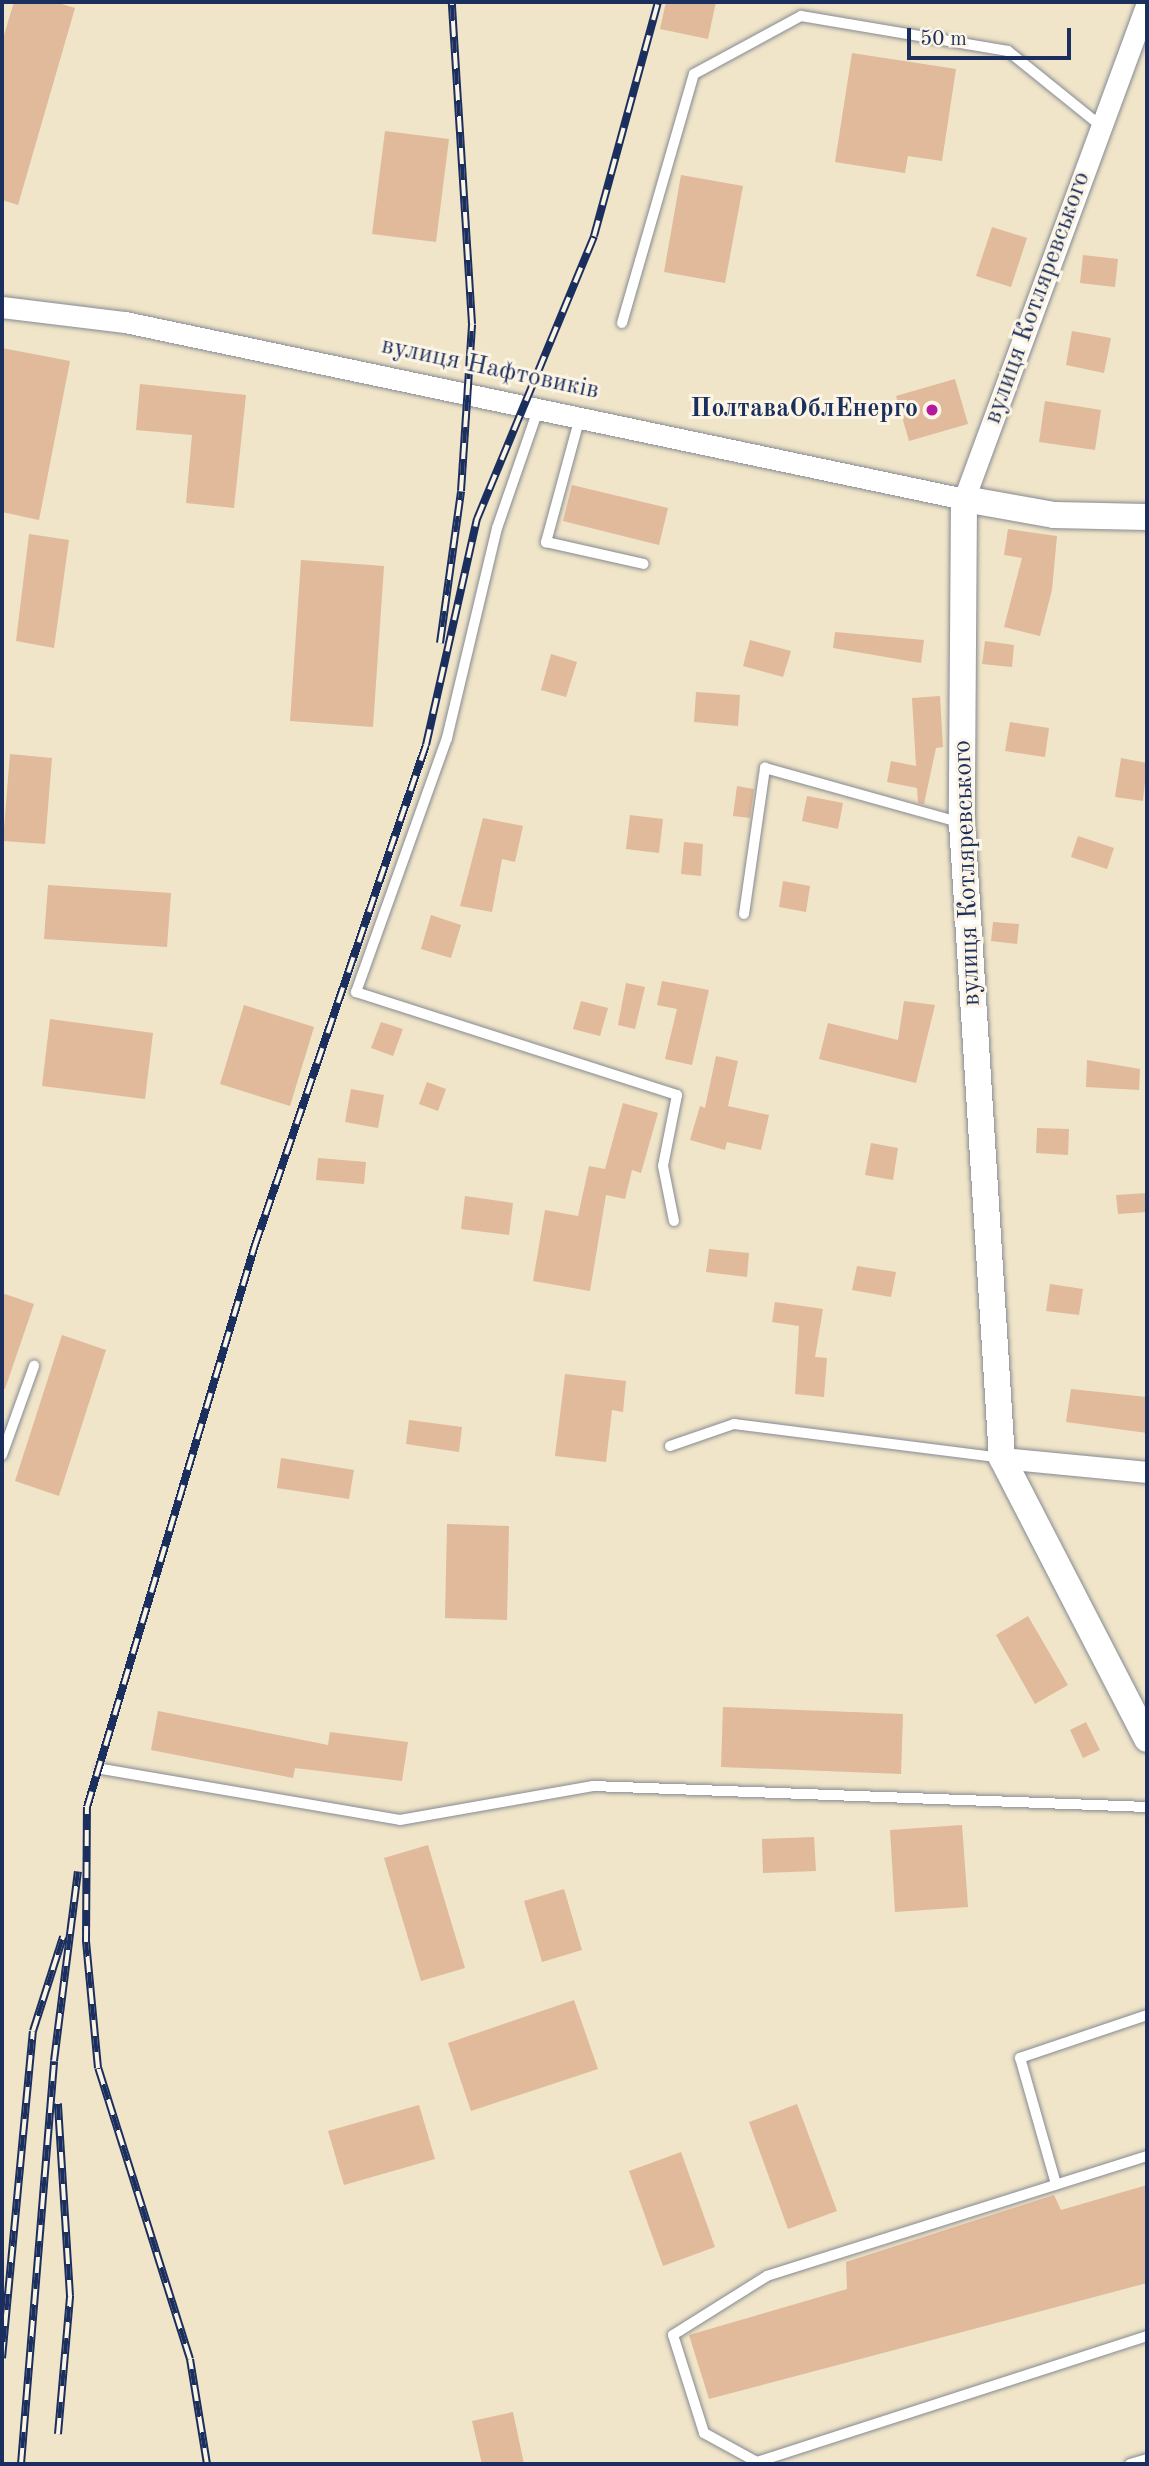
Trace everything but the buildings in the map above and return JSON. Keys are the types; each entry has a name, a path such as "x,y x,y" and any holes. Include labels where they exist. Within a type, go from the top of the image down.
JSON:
{"street":[{"name":"вулиця Котляревського","path":"1147,3 964,499 962,822 1002,1458 1147,1739"},
{"name":"вулиця Нафтовиків","path":"2,307 125,322 539,407 964,499"},
{"path":"964,499 1054,515 1147,517"},
{"path":"1002,1458 1147,1472"}],"lane":[{"path":"622,323 694,74 801,16 1009,51 1101,126"},
{"path":"539,407 497,528 447,738 356,992 677,1095 663,1166 674,1221"},
{"path":"580,417 545,542 644,564"},
{"path":"744,914 765,768 962,822"},
{"path":"2,1455 34,1366"},
{"path":"670,1446 734,1424 1002,1458"},
{"path":"102,1769 400,1819 593,1786 1147,1807"},
{"path":"1056,2184 1020,2058 1147,2015"},
{"path":"1147,2156 767,2276 673,2334 704,2433 757,2462 1147,2336"},
{"path":"1130,2464 1147,2459"}],"railway":[{"path":"440,643 461,491 472,324 452,2"},
{"path":"207,2464 190,2359 98,2068 86,1942 87,1807 255,1245 426,745 477,519 594,236 658,2"},
{"path":"21,2464 54,2061 78,1872"},
{"path":"2,2358 33,2031 63,1937"},
{"path":"58,2103 70,2296 58,2434"}],"place":[{"name":"ПолтаваОблЕнерго","path":"932,410"}]}
